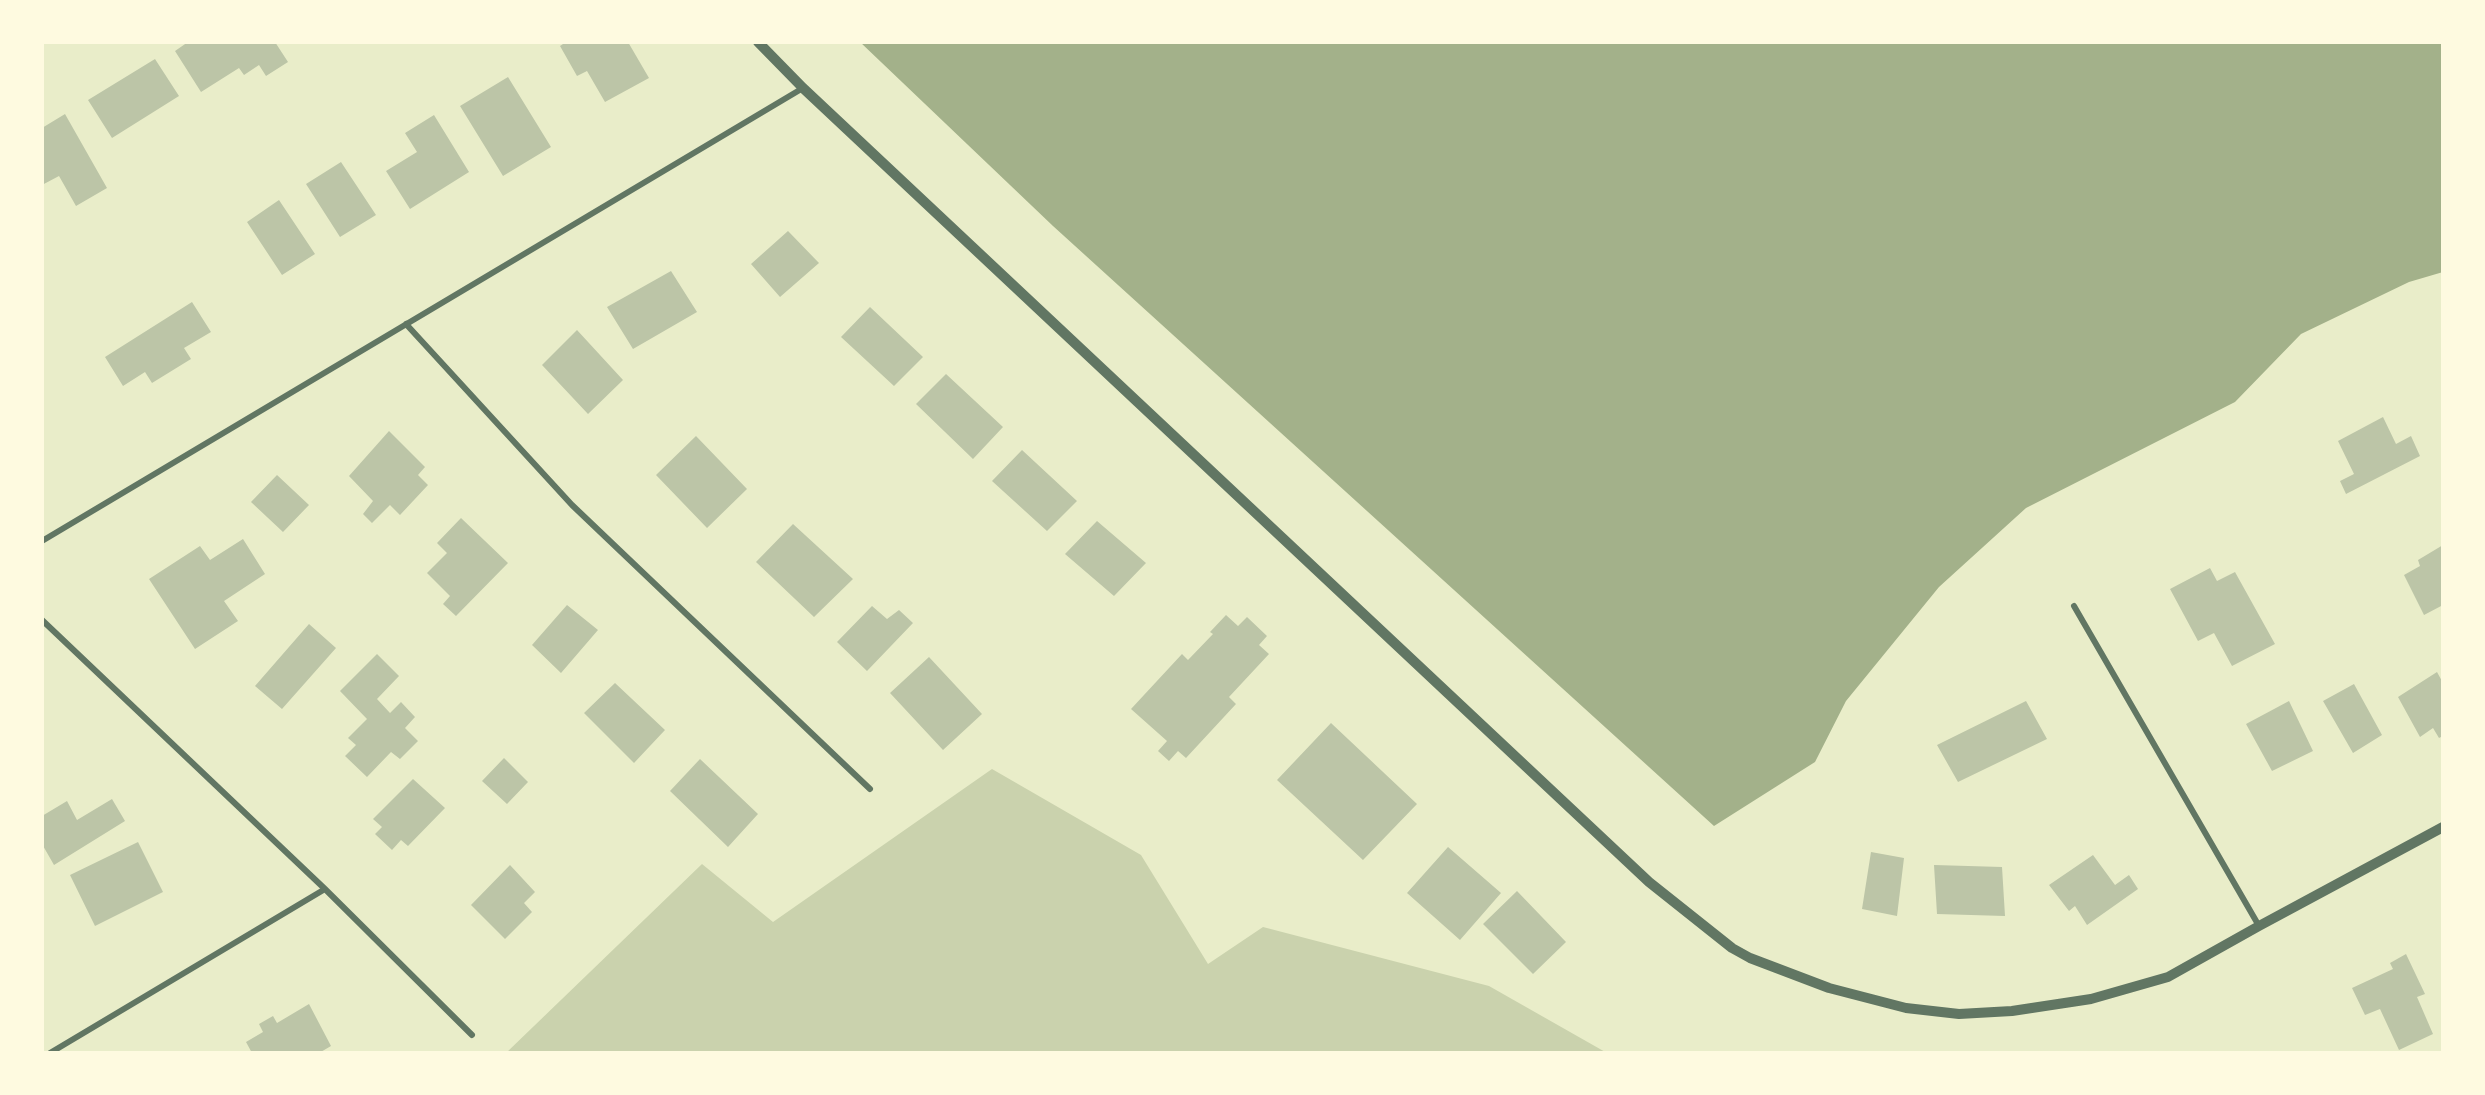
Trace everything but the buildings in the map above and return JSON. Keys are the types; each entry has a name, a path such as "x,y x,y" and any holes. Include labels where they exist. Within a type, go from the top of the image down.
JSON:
{"street":[{"path":"758,42 803,88 1649,882 1732,948 1750,958 1828,988 1906,1008 1959,1014 2012,1011 2091,999 2168,977 2443,827"},
{"path":"42,541 803,88"},
{"path":"406,324 572,505 870,789"},
{"path":"2074,606 2259,926"},
{"path":"42,620 325,889 472,1035"},
{"path":"50,1053 325,889"}],"shaded area":[{"path":"860,42 2443,42 2443,272 2409,282 2301,334 2235,402 2026,508 1939,587 1846,701 1815,762 1714,826 1053,226"},
{"path":"992,769 1141,855 1208,964 1263,927 1489,986 1607,1053 506,1053 702,864 773,922"}]}
